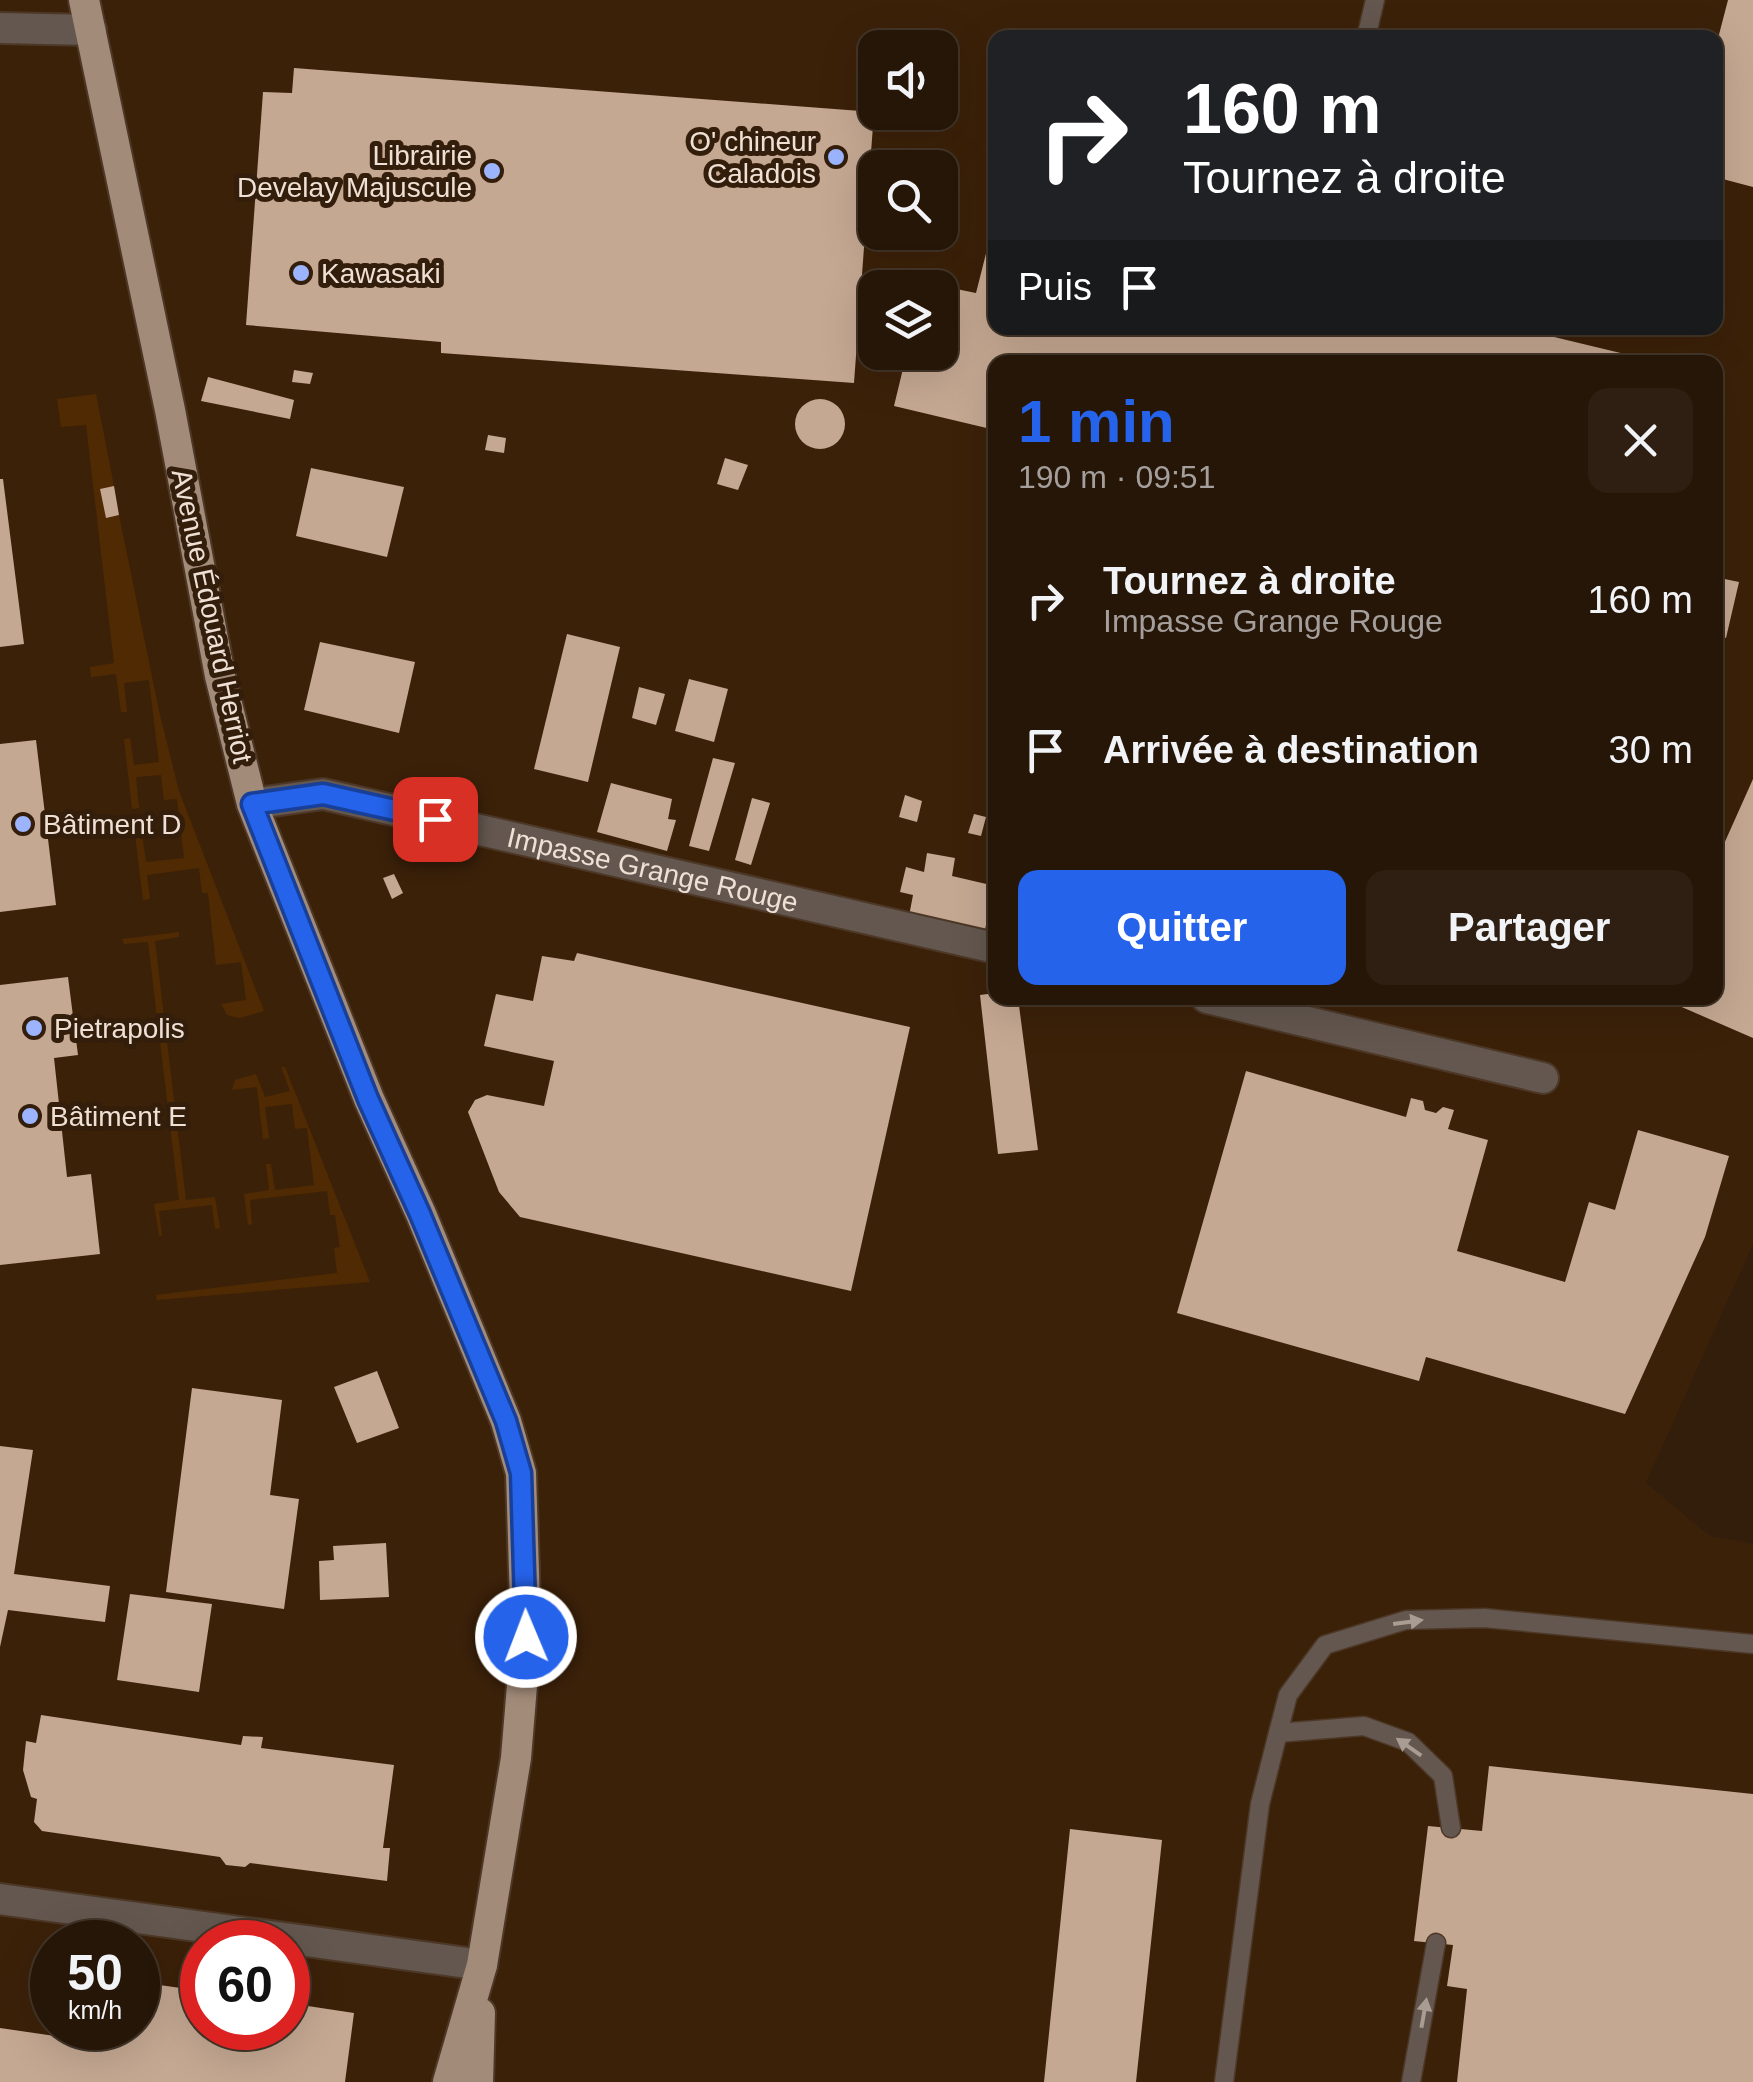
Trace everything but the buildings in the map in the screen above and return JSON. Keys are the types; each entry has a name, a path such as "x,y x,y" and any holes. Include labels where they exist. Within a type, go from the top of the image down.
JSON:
{"main road":[{"name":"Avenue Édouard Herriot","path":"84,0 170,410 220,676 252,804 368,1099 506,1421 521,1473 525,1654 516,1758 482,1965 448,2082"},
{"name":"Avenue Édouard Herriot","path":"478,2082 482,1965"}],"street":[{"path":"0,28 90,30"},
{"name":"Impasse Grange Rouge","path":"252,804 323,794 988,946"},
{"path":"1236,1005 1542,1078"},
{"path":"0,1899 482,1965"}],"lane":[{"path":"1368,30 1375,0"},
{"path":"1224,2082 1260,1804 1288,1694 1325,1645 1406,1620 1484,1618 1753,1644"},
{"path":"1278,1733 1364,1726 1408,1742 1443,1776 1451,1828"},
{"path":"1411,2082 1436,1944"}],"shaded area":[{"path":"0,0 1753,0 1753,1244 1646,1483 1710,1536 1753,1544 1753,2082 0,2082"},
{"path":"96,394 114,486 100,490 106,517 119,515 179,791 264,1011 240,1018 227,1015 221,1004 246,1000 241,962 216,965 208,893 202,893 199,868 147,875 150,899 143,900 135,835 142,835 146,862 184,858 177,799 164,800 161,775 136,777 139,808 132,809 124,739 130,738 134,765 159,762 149,680 124,683 127,712 121,712 116,674 91,677 90,667 114,663 86,425 61,427 57,399"},
{"path":"179,932 179,937 155,941 186,1200 215,1197 220,1228 215,1229 212,1205 159,1211 159,1236 154,1204 179,1200 148,942 124,944 122,939"},
{"path":"281,1067 285,1067 370,1282 157,1300 156,1295 337,1273 334,1248 340,1247 327,1191 250,1200 252,1224 248,1225 244,1194 269,1190 266,1164 271,1164 275,1190 314,1185 307,1128 295,1129 292,1104 265,1107 269,1138 263,1139 257,1087 232,1090 235,1080 256,1074 265,1097 290,1091"}],"place":[{"name":"O' chineur Caladois","path":"836,157"},
{"name":"Librairie Develay Majuscule","path":"492,171"},
{"name":"Kawasaki","path":"301,273"},
{"name":"Bâtiment D","path":"23,824"},
{"name":"Pietrapolis","path":"34,1028"},
{"name":"Bâtiment E","path":"30,1116"}],"route":[{"path":"435,819 323,794 252,804 368,1099 506,1421 521,1473 526,1637"}]}
